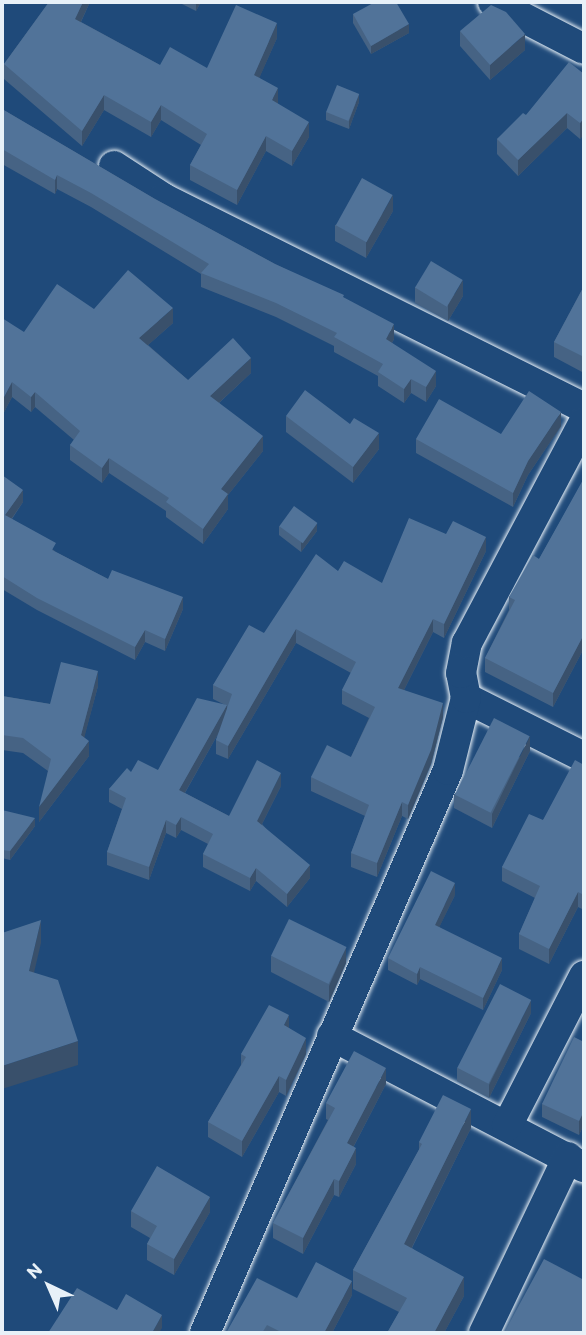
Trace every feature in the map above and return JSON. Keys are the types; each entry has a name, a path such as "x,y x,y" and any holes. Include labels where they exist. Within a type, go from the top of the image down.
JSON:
{"street":[{"path":"493,2 584,49"},
{"path":"114,166 163,198 584,408"},
{"path":"205,1333 448,770 466,698 461,673 467,643 584,422"},
{"path":"466,698 584,757"},
{"path":"507,1126 584,976"},
{"path":"332,1036 576,1162 484,1333"}],"building":[{"path":"49,2 83,2 75,19 160,65 170,47 207,68 236,5 277,23 254,75 278,88 272,100 309,122 292,151 266,136 237,190 190,165 207,134 161,105 151,122 104,95 82,131 4,64"},
{"path":"375,2 396,2 409,24 371,46 353,14"},
{"path":"491,5 506,12 525,34 490,65 460,31"},
{"path":"569,62 584,74 584,118 580,123 567,113 518,160 497,139 523,113 526,115"},
{"path":"337,85 359,94 348,121 326,112"},
{"path":"2,109 155,199 275,264 344,295 343,297 394,324 386,339 436,371 426,387 411,379 404,389 378,372 383,364 334,337 337,333 276,303 201,273 209,264 91,193 57,175 55,180 2,149"},
{"path":"362,178 393,195 366,242 336,225"},
{"path":"431,261 463,280 447,307 415,288"},
{"path":"128,270 173,308 139,338 188,380 233,338 251,358 210,396 263,436 221,489 228,494 203,529 166,502 169,498 109,458 102,468 70,445 80,431 35,392 31,397 12,382 2,401 2,318 24,332 57,284 94,309"},
{"path":"584,286 584,357 554,342"},
{"path":"305,390 350,424 354,418 379,433 353,467 286,416"},
{"path":"529,391 561,412 528,461 513,493 416,439 439,399 501,434"},
{"path":"2,475 23,490 5,515 56,543 52,550 108,579 112,570 183,597 165,639 145,630 135,647 37,598 2,576"},
{"path":"584,478 584,636 553,693 485,658 515,600 509,597 533,555 539,559"},
{"path":"294,506 317,523 303,543 279,526"},
{"path":"409,518 446,534 453,521 486,537 444,624 433,619 398,688 443,703 431,750 408,805 402,802 377,863 351,853 369,805 311,777 327,745 351,757 375,707 342,690 356,662 296,629 228,746 216,740 232,694 213,685 249,625 264,633 316,554 338,571 344,561 382,583"},
{"path":"61,662 98,671 81,735 89,741 39,807 51,759 23,738 2,735 2,696 50,704"},
{"path":"197,698 227,705 179,790 229,816 257,760 281,773 257,821 310,865 287,894 256,868 250,878 203,854 213,834 181,817 176,825 166,820 149,867 107,852 126,798 109,789 127,768 131,772 138,760 158,770"},
{"path":"494,718 530,736 491,813 455,795"},
{"path":"575,760 584,765 584,895 578,892 549,949 519,934 540,886 502,867 529,814 543,820"},
{"path":"2,810 35,818 10,851 2,850"},
{"path":"431,871 455,883 435,925 502,958 483,998 420,967 417,974 388,958"},
{"path":"289,919 347,947 329,984 271,956"},
{"path":"41,920 29,971 58,980 78,1041 2,1066 2,933"},
{"path":"500,984 531,1000 489,1084 457,1068"},
{"path":"269,1005 289,1015 284,1025 306,1038 286,1080 279,1076 242,1141 208,1122 246,1057 241,1054"},
{"path":"574,1037 584,1042 584,1111 579,1121 542,1104"},
{"path":"354,1051 386,1068 347,1143 356,1148 339,1181 334,1179 303,1238 273,1223 335,1108 326,1103"},
{"path":"443,1095 471,1109 404,1244 464,1277 434,1333 387,1333 407,1298 353,1270 422,1144 419,1142"},
{"path":"157,1166 210,1197 174,1259 147,1244 157,1226 131,1211"},
{"path":"544,1259 584,1280 584,1333 504,1333"},
{"path":"316,1262 352,1281 324,1333 283,1333 267,1325 262,1333 226,1333 257,1278 297,1298"},
{"path":"77,1288 117,1310 126,1294 162,1315 152,1333 48,1333"}]}
